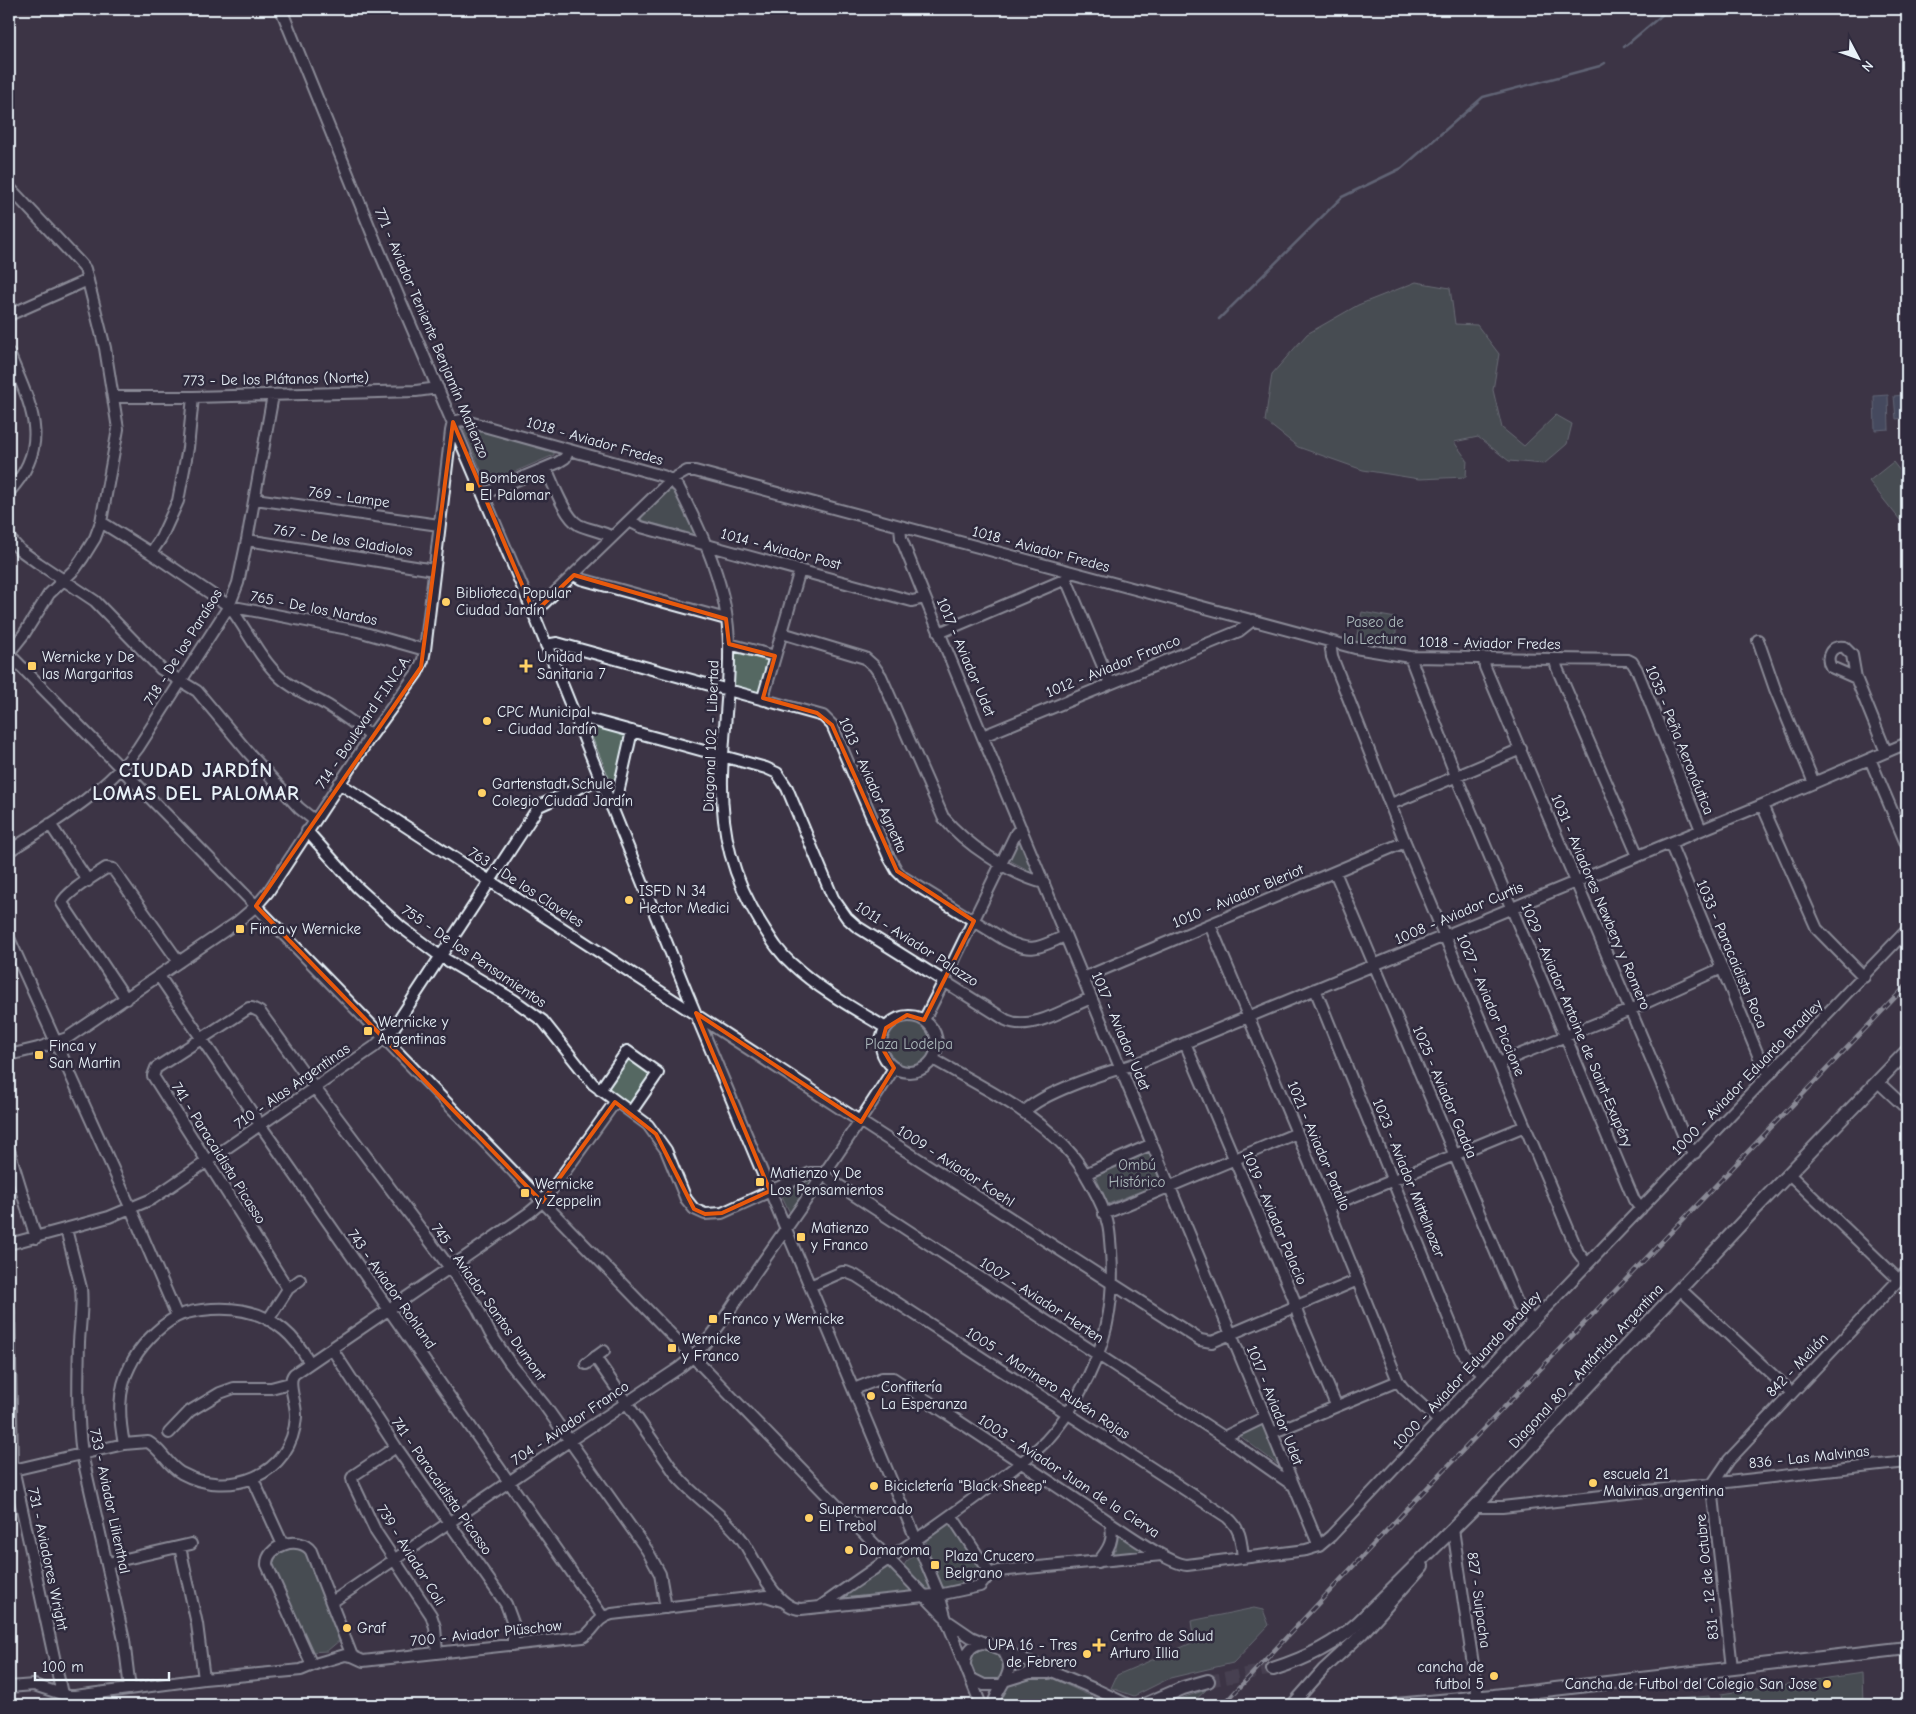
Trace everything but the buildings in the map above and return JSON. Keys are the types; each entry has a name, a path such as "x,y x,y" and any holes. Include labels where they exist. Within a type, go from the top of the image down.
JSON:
{"main road":[{"name":"Diagonal 80 - Antártida Argentina","path":"1449,1533 1476,1507 1907,1051"},
{"path":"1273,1670 1304,1659 1345,1635 1449,1533"},
{"path":"1396,1705 1478,1701 1732,1668 1907,1648"},
{"path":"1144,1705 1183,1688 1208,1681"}],"street":[{"name":"771 - Aviador Teniente Benjamín Matienzo","path":"281,9 378,248 533,612 573,715 785,1229 939,1594 965,1663"},
{"path":"9,187 80,262 88,280 105,348 118,430 101,522 95,538 75,569 49,594 24,634 9,653 947,1619 966,1634 1126,1704"},
{"path":"9,315 88,280"},
{"path":"9,353 36,430 30,460 9,492"},
{"name":"773 - De los Plátanos (Norte)","path":"114,397 273,395 416,391 438,388"},
{"name":"718 - De los Paraísos","path":"9,851 104,785 121,769 138,748 229,606 238,582 256,499 273,395"},
{"path":"151,553 165,530 178,501 188,448 193,397"},
{"name":"1018 - Aviador Fredes","path":"453,422 466,421 663,476 671,480 686,471 695,471 900,526 1067,576 1253,620 1330,642 1410,657 1555,660 1626,659 1632,662"},
{"name":"714 - Boulevard F.I.N.C.A.","path":"9,1054 38,1048 67,1038 236,923 256,906 268,892 371,736 417,674 423,660 450,431 453,422"},
{"path":"484,494 566,458 569,450"},
{"path":"546,468 572,520 577,524 612,537"},
{"path":"533,612 574,575 671,480"},
{"name":"Diagonal 102 - Libertad","path":"671,480 679,488 708,545 723,598 729,644 722,802 724,830 738,880 753,911 778,949 798,970 832,995 886,1028"},
{"name":"769 - Lampe","path":"256,499 439,525"},
{"name":"1014 - Aviador Post","path":"629,521 641,527 912,601 925,598"},
{"name":"765 - De los Nardos","path":"101,522 151,553 229,606 358,631 425,650"},
{"name":"1017 - Aviador Udet","path":"900,526 901,538 939,633 1272,1433 1291,1484 1319,1546"},
{"path":"9,538 26,554 86,593 105,609 156,665 202,696 254,759 299,808 314,820"},
{"name":"767 - De los Gladiolos","path":"247,540 434,570"},
{"path":"763,698 800,570"},
{"path":"574,575 581,579 726,619"},
{"path":"939,633 1067,576 1110,683"},
{"path":"229,606 263,658 280,677 293,688 327,706 371,736"},
{"name":"1012 - Aviador Franco","path":"982,736 1239,631 1253,620"},
{"path":"782,633 854,654 865,658 874,666 881,676 943,817 954,830 970,843 1002,864 1036,882 1044,883"},
{"path":"1758,640 1774,689 1814,783"},
{"name":"1027 - Aviador Piccione","path":"1330,642 1332,657 1405,842 1578,1252 1587,1264"},
{"name":"1013 - Aviador Agnetta","path":"546,645 557,643 817,713 828,719 888,855 897,871 911,882 974,921 1025,949 1038,948 1065,936"},
{"path":"729,644 775,656"},
{"name":"1029 - Aviador Antoine de Saint-Exupéry","path":"1410,657 1456,776 1564,1036 1634,1200 1641,1209"},
{"name":"1031 - Aviadores Newbery y Romero","path":"1484,659 1485,667 1630,1010 1688,1146 1694,1154"},
{"path":"1555,660 1638,856"},
{"name":"1035 - Peña Aeronáutica","path":"1632,662 1701,830"},
{"path":"1856,678 1886,752"},
{"name":"1011 - Aviador Palazzo","path":"573,715 766,768 780,776 787,788 833,898 844,914 856,926 1006,1020 1021,1024 1035,1022 1091,998"},
{"path":"612,808 618,792 632,731"},
{"name":"1008 - Aviador Curtis","path":"1024,1112 1035,1102 1375,965 1445,934 1762,805 1907,743"},
{"path":"1391,804 1521,749"},
{"path":"1870,759 1907,846"},
{"name":"710 - Alas Argentinas","path":"9,1244 36,1238 131,1209 152,1198 207,1163 368,1052 393,1029 539,806 600,779"},
{"name":"763 - De los Claveles","path":"340,783 697,1015"},
{"path":"1762,805 1817,929 1864,977"},
{"path":"50,824 88,880"},
{"path":"924,1020 1020,828"},
{"name":"755 - De los Pensamientos","path":"307,831 357,887 383,912 440,956 536,1014 552,1031 588,1079 615,1102 648,1125 656,1134 666,1150 686,1199 694,1209 706,1214 722,1213 770,1191"},
{"name":"1010 - Aviador Bleriot","path":"1083,978 1405,842"},
{"name":"1033 - Paracaidista Roca","path":"1670,843 1760,1062 1770,1074"},
{"path":"126,999 62,901 88,880 106,868 111,868 179,962"},
{"name":"1025 - Aviador Gadda","path":"1335,872 1518,1305 1532,1321"},
{"name":"1021 - Aviador Patallo","path":"1210,925 1328,1207 1398,1381"},
{"name":"1000 - Aviador Eduardo Bradley","path":"939,1594 980,1586 990,1574 998,1571 1162,1556 1182,1564 1306,1550 1319,1546 1331,1536 1532,1321 1907,930"},
{"path":"9,938 177,1316"},
{"path":"1499,1063 1630,1010 1722,968"},
{"name":"743 - Aviador Rohland","path":"159,976 508,1483 604,1617"},
{"name":"1023 - Aviador Mittelhozer","path":"1315,989 1462,1351 1470,1362 1483,1373"},
{"name":"745 - Aviador Santos Dumont","path":"201,1038 244,1010 252,1008 260,1012 450,1268 477,1307 490,1333 510,1363 541,1402 655,1563 663,1583 666,1608"},
{"name":"1009 - Aviador Koehl","path":"697,1015 1200,1340 1212,1342 1230,1335"},
{"path":"907,1015 924,1020 931,1025 935,1033 937,1042 933,1059 927,1066 911,1072 902,1072 894,1068 887,1062 881,1046 881,1037 886,1028 898,1017 907,1015"},
{"name":"741 - Paracaidista Picasso","path":"201,1038 156,1068 153,1073 154,1078 288,1289"},
{"name":"1019 - Aviador Palacio","path":"1185,1043 1336,1405"},
{"path":"600,1090 627,1052 658,1073 631,1112"},
{"path":"821,1606 951,1515 1021,1463 1046,1440 1068,1414 1092,1370 1107,1328 1113,1284 1108,1224 1078,1162 1060,1141 1024,1112 933,1059"},
{"path":"785,1229 860,1122 894,1068"},
{"path":"1878,1082 1907,1109"},
{"path":"11,1470 124,1444 148,1442 155,1446 165,1459 180,1472 206,1482 238,1483 253,1479 262,1474 279,1459 294,1432 296,1407 290,1378 542,1202 615,1102"},
{"path":"1328,1207 1525,1126"},
{"path":"1104,1214 1297,1133"},
{"path":"1085,1174 1152,1144"},
{"path":"9,1150 36,1238"},
{"path":"770,1191 810,1173 823,1175"},
{"path":"1789,1174 1899,1280"},
{"name":"1007 - Aviador Herten","path":"823,1175 1291,1484"},
{"name":"733 - Aviador Lilienthal","path":"66,1229 80,1280 82,1298 78,1409 82,1454 124,1640 130,1689"},
{"name":"704 - Aviador Franco","path":"332,1602 693,1357 720,1323 785,1229"},
{"name":"842 - Melián","path":"1714,1482 1723,1466 1907,1271"},
{"name":"1005 - Marinero Rubén Rojas","path":"810,1286 842,1272 850,1273 1232,1522 1241,1535 1242,1558"},
{"path":"268,1320 288,1289 300,1280"},
{"path":"1230,1335 1358,1280"},
{"path":"1681,1290 1791,1392"},
{"path":"124,1444 120,1410 123,1387 130,1366 144,1346 159,1330 177,1316 221,1308 248,1311 283,1329 295,1340 310,1363"},
{"name":"731 - Aviadores Wright","path":"9,1310 11,1470 62,1694"},
{"name":"741 - Paracaidista Picasso","path":"332,1348 396,1447 506,1604 513,1623 513,1645"},
{"path":"586,1364 604,1351"},
{"path":"595,1357 676,1476 733,1528 773,1589 782,1601 791,1608 801,1609 939,1594"},
{"name":"1003 - Aviador Juan de la Cierva","path":"854,1390 882,1378 893,1378 1162,1556"},
{"path":"1272,1433 1398,1381 1403,1388 1439,1421"},
{"path":"169,1433 190,1411 220,1393 234,1388 271,1388 290,1383"},
{"path":"1224,1438 1265,1417"},
{"name":"739 - Aviador Coli","path":"396,1447 352,1478 376,1532 434,1622 437,1653"},
{"name":"836 - Las Malvinas","path":"1476,1507 1502,1507 1907,1462"},
{"path":"253,1479 283,1545"},
{"name":"831 - 12 de Octubre","path":"1714,1482 1713,1496 1732,1668"},
{"path":"951,1515 990,1574"},
{"path":"1098,1562 1112,1541 1113,1530 1110,1522"},
{"name":"827 - Suipacha","path":"1449,1533 1478,1701"},
{"name":"Diagonal 80 - Antártida Argentina","path":"1292,1705 1322,1670 1358,1639 1449,1533"},
{"path":"312,1665 266,1561 271,1554 283,1545 300,1542 308,1547 332,1602 352,1656"},
{"path":"108,1563 191,1544"},
{"path":"180,1547 197,1624 204,1679"},
{"path":"604,1617 612,1614 766,1596 782,1601"},
{"name":"700 - Aviador Plüschow","path":"9,1687 34,1685 75,1696 204,1679 301,1670 339,1657 352,1656 364,1661 583,1637 589,1633 598,1620 604,1617"},
{"path":"981,1705 965,1663 967,1652 975,1645 985,1642"},
{"path":"993,1705 1009,1670 1008,1659 1002,1650"},
{"path":"972,1679 984,1685 1004,1683 1018,1675 1036,1672 1058,1674"}],"highlighted area":[{"path":"453,422 534,613 574,575 726,619 729,644 775,656 763,698 817,713 832,725 897,871 974,921 924,1020 907,1015 886,1028 881,1046 894,1068 861,1122 696,1013 770,1191 722,1213 705,1214 694,1209 656,1134 615,1102 542,1202 256,906 421,667"}],"green space":[{"path":"1416,282 1450,288 1455,324 1477,325 1499,354 1493,390 1502,428 1524,446 1556,415 1572,424 1567,444 1544,464 1509,461 1478,437 1454,442 1467,460 1466,477 1419,479 1363,470 1298,447 1265,421 1272,374 1307,334 1358,305"},
{"path":"465,424 549,449 554,455 491,482 485,479 463,428"},
{"path":"1893,462 1907,480 1907,513 1900,520 1869,481"},
{"path":"668,490 674,491 697,531 696,535 641,520 643,514"},
{"name":"Paseo de la Lectura","path":"1362,612 1396,618 1396,650 1355,644"},
{"path":"731,646 773,658 763,694 730,686"},
{"path":"586,723 627,733 615,792"},
{"path":"1019,837 1038,875 1007,859"},
{"name":"Plaza Lodelpa","path":"909,1019 918,1021 929,1030 934,1044 932,1053 923,1064 909,1069 900,1067 889,1058 884,1044 886,1035 895,1024"},
{"path":"627,1051 658,1073 631,1112 600,1090"},
{"name":"Ombú Histórico","path":"1148,1151 1161,1183 1108,1204 1094,1173"},
{"path":"811,1176 817,1177 790,1213 780,1192"},
{"path":"1264,1420 1285,1470 1240,1436"},
{"path":"948,1520 983,1571 978,1580 945,1590 941,1587 925,1539"},
{"path":"1119,1532 1153,1553 1110,1556 1116,1549"},
{"path":"291,1545 306,1549 340,1640 327,1651 311,1652 270,1562 273,1556"},
{"path":"914,1555 921,1557 932,1586 930,1588 924,1589 904,1566"},
{"path":"891,1566 910,1589 910,1592 844,1600 842,1598 842,1595"},
{"path":"1254,1608 1263,1610 1269,1625 1233,1663 1170,1678 1134,1696 1111,1688 1117,1675 1194,1642 1191,1621"},
{"path":"979,1647 991,1649 998,1654 1002,1662 1003,1674 996,1679 982,1678 972,1669 973,1654"},
{"path":"1012,1658 1034,1667 1013,1673"},
{"name":"Cancha de Futbol del Colegio San Jose","path":"1862,1673 1863,1705 1722,1705 1721,1694"},
{"path":"1045,1675 1110,1705 997,1705 1009,1683 1027,1676"},
{"path":"1206,1690 1190,1705 1161,1705"},
{"path":"1709,1696 1710,1705 1612,1705"}],"water":[{"path":"1888,395 1889,429 1875,430 1874,396"},
{"path":"1902,395 1903,418 1896,419 1894,396"}],"waterway":[{"path":"1624,47 1669,9"},
{"path":"1219,319 1342,197 1402,168 1483,97 1600,66 1605,63"}],"tunnel":[{"path":"1208,1681 1273,1669"}],"railway":[{"path":"1223,1705 1404,1512 1907,985"}],"place":[{"name":"Bomberos El Palomar","path":"470,487"},
{"name":"Biblioteca Popular Ciudad Jardín","path":"446,602"},
{"name":"Wernicke y De las Margaritas","path":"32,666"},
{"name":"Unidad Sanitaria 7","path":"526,666"},
{"name":"CPC Municipal - Ciudad Jardín","path":"487,721"},
{"name":"Gartenstadt Schule Colegio Ciudad Jardín","path":"482,793"},
{"name":"ISFD N 34 Hector Medici","path":"629,900"},
{"name":"Finca y Wernicke","path":"240,929"},
{"name":"Wernicke y Argentinas","path":"368,1031"},
{"name":"Finca y San Martin","path":"39,1055"},
{"name":"Matienzo y De Los Pensamientos","path":"760,1182"},
{"name":"Wernicke y Zeppelin","path":"525,1193"},
{"name":"Matienzo y Franco","path":"801,1237"},
{"name":"Franco y Wernicke","path":"713,1319"},
{"name":"Wernicke y Franco","path":"672,1348"},
{"name":"Confitería La Esperanza","path":"871,1396"},
{"name":"escuela 21 Malvinas argentina","path":"1593,1483"},
{"name":"Bicicletería \"Black Sheep\"","path":"874,1486"},
{"name":"Supermercado El Trebol","path":"809,1518"},
{"name":"Damaroma","path":"849,1550"},
{"name":"Plaza Crucero Belgrano","path":"935,1565"},
{"name":"Graf","path":"347,1628"},
{"name":"Centro de Salud Arturo Illia","path":"1099,1645"},
{"name":"UPA 16 - Tres de Febrero","path":"1087,1654"},
{"name":"cancha de futbol 5","path":"1494,1676"},
{"name":"Cancha de Futbol del Colegio San Jose","path":"1827,1684"}],"district":[{"name":"CIUDAD JARDÍN LOMAS DEL PALOMAR","path":"196,782"}]}
